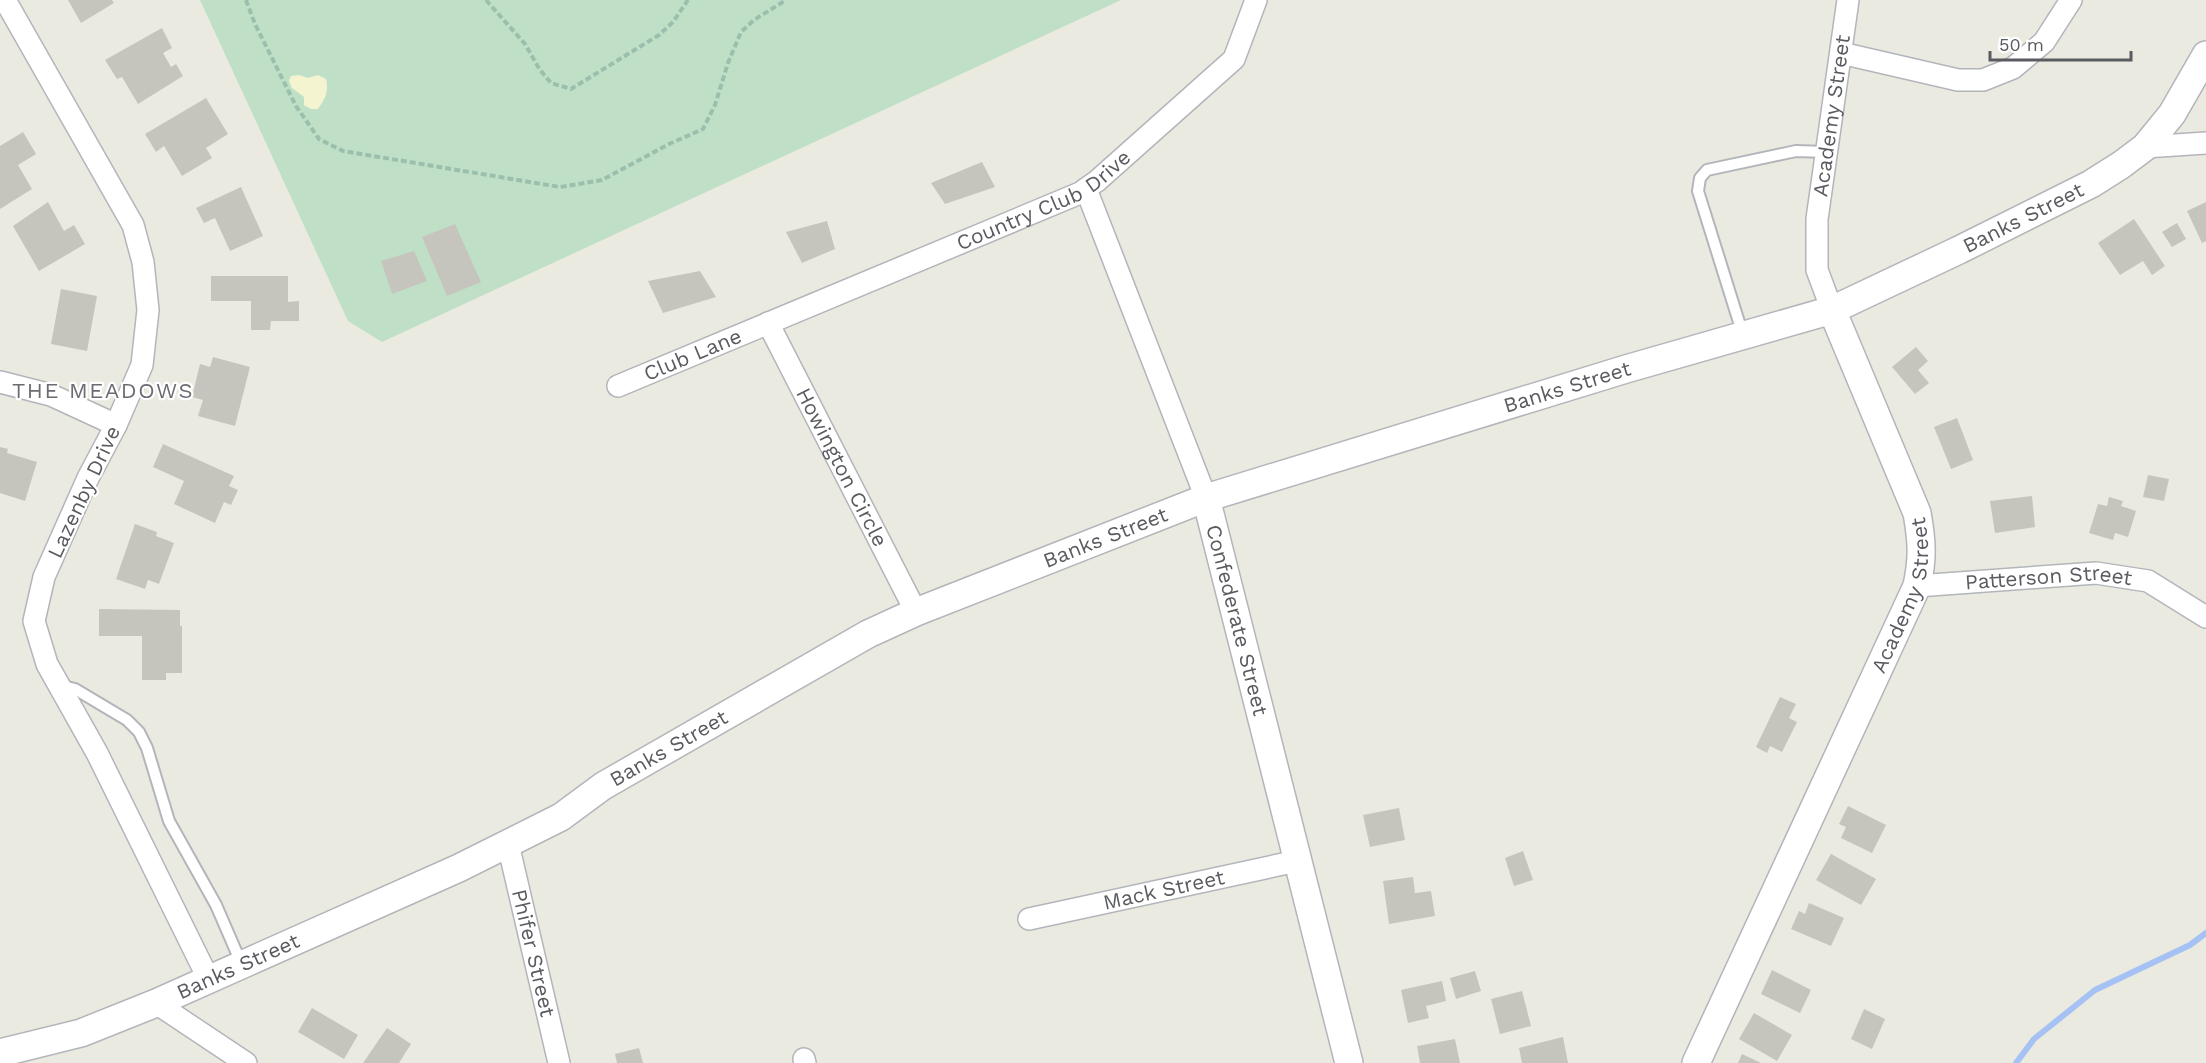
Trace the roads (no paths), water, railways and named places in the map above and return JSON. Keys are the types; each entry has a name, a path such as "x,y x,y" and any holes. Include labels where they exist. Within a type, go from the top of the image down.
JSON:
{"street":[{"name":"Lazenby Drive","path":"5,0 133,225 143,262 148,310 141,365 116,425 88,478 44,577 34,621 47,664 96,753 209,980"},
{"name":"Country Club Drive","path":"768,323 1086,189 1234,59 1256,0"},
{"name":"Academy Street","path":"1696,1063 1917,586 1922,562 1922,543 1917,513 1817,270 1817,219 1848,0"},
{"path":"1841,53 1958,80 1983,80 2013,68 2044,42 2071,0"},
{"name":"Banks Street","path":"0,1053 81,1034 156,1004 373,908 508,844 561,817 603,786 868,634 916,612 1206,498 1832,310 2091,184 2128,160 2145,147 2172,114 2206,55"},
{"path":"2145,147 2206,143"},
{"name":"Confederate Street","path":"1086,189 1206,498 1348,1063"},
{"name":"Club Lane","path":"618,386 768,323"},
{"name":"Howington Circle","path":"768,323 916,612"},
{"path":"0,382 51,395 116,425"},
{"name":"Patterson Street","path":"1917,586 2096,573 2148,581 2206,617"},
{"name":"Phifer Street","path":"508,844 559,1063"},
{"name":"Mack Street","path":"1029,918 1298,861"},
{"path":"156,1004 246,1063"}],"lane":[{"path":"1744,335 1698,191 1700,178 1707,170 1796,151 1827,152"},
{"path":"58,684 75,689 127,720 139,732 147,748 169,821 216,905 242,965"}],"waterway":[{"path":"2016,1063 2034,1039 2095,990 2190,945 2206,933"}],"district":[{"name":"THE MEADOWS","path":"103,390"}]}
